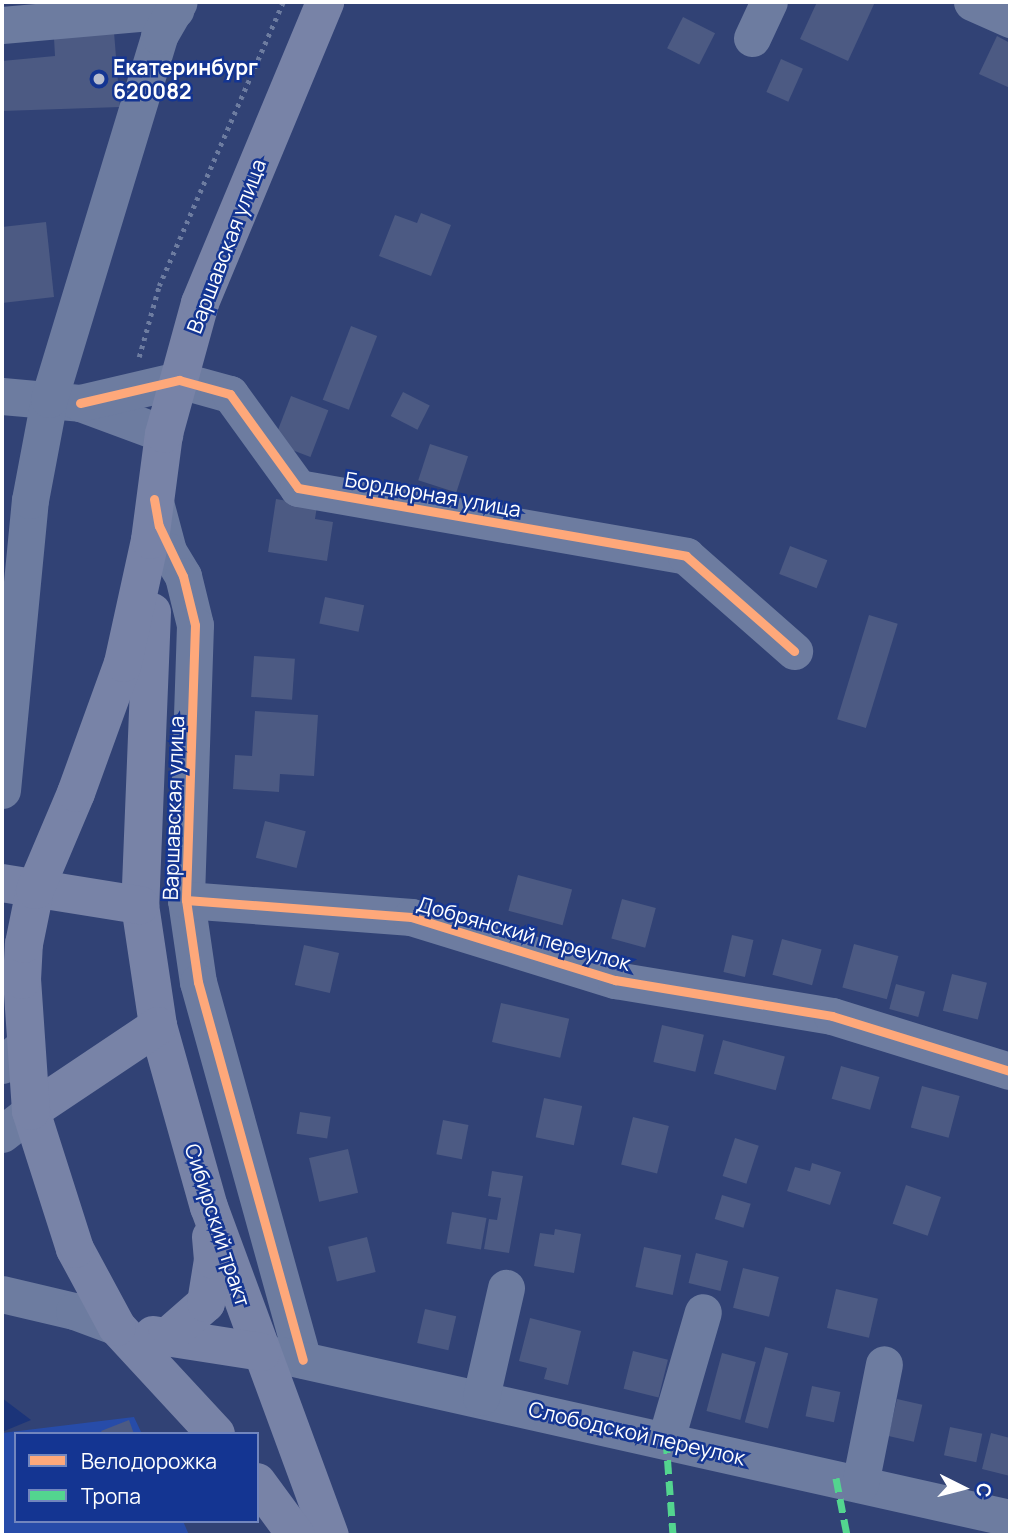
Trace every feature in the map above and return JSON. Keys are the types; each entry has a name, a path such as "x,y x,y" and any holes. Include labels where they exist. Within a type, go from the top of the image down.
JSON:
{"main road":[{"name":"Варшавская улица","path":"140,905 151,652 150,540 164,434 200,303 325,2"},
{"name":"Варшавская улица","path":"18,886 110,706 150,540"},
{"path":"140,905 18,886 23,944 13,1055 75,1249 117,1326 214,1432"},
{"name":"Сибирский тракт","path":"140,905 158,1026 209,1207 330,1535"},
{"path":"31,1111 158,1026"},
{"path":"166,1338 206,1303 213,1260 209,1207"},
{"path":"117,1326 166,1338 262,1352"},
{"path":"259,1485 296,1535"}],"street":[{"path":"752,38 769,2"},
{"path":"972,2 1010,19"},
{"path":"2,26 177,6"},
{"path":"2,790 30,500 64,401 159,36 177,6"},
{"name":"Бордюрная улица","path":"2,396 64,401 129,393 179,380 230,394 298,488 686,556 794,651"},
{"name":"Бордюрная улица","path":"64,401 164,434"},
{"name":"Варшавская улица","path":"154,499 159,526 183,576 195,625 186,900 198,982 303,1360"},
{"name":"Добрянский переулок","path":"186,900 411,918 615,980 832,1016 1010,1071"},
{"path":"2,1134 31,1111"},
{"path":"481,1397 506,1288"},
{"path":"2,1294 74,1311 117,1326"},
{"path":"666,1440 703,1312"},
{"name":"Слободской переулок","path":"262,1352 481,1397 1010,1518"},
{"path":"860,1484 884,1364"}],"path":[{"path":"129,393 159,286 283,2"}],"shaded area":[{"path":"2,1398 31,1420 2,1432"},
{"path":"134,1417 141,1432 14,1432 14,1523 184,1523 189,1535 2,1535 2,1433"}],"building":[{"path":"817,2 875,2 848,61 800,39"},
{"path":"683,17 715,33 699,65 667,48"},
{"path":"114,32 120,107 2,111 2,61 55,56 54,38"},
{"path":"997,36 1010,43 1010,88 979,74"},
{"path":"781,59 803,69 788,102 766,92"},
{"path":"421,213 451,225 431,276 379,256 395,215 417,223"},
{"path":"46,222 54,297 2,303 2,227"},
{"path":"351,326 377,336 349,410 323,400"},
{"path":"403,392 430,406 417,430 391,416"},
{"path":"291,396 328,410 310,457 273,443"},
{"path":"430,444 468,456 456,493 418,480"},
{"path":"276,499 317,506 315,519 333,522 327,561 268,552"},
{"path":"790,546 827,560 817,588 779,574"},
{"path":"325,597 364,605 359,632 319,623"},
{"path":"869,615 898,624 866,728 837,719"},
{"path":"254,656 295,659 292,700 251,697"},
{"path":"255,711 318,715 314,776 280,774 279,792 233,789 235,755 252,756"},
{"path":"265,821 306,831 297,868 256,858"},
{"path":"518,875 572,889 563,925 508,911"},
{"path":"622,899 656,908 645,948 611,939"},
{"path":"732,935 753,940 745,977 723,972"},
{"path":"782,939 822,950 812,985 772,975"},
{"path":"854,944 898,956 887,999 842,987"},
{"path":"304,945 339,953 330,993 295,985"},
{"path":"952,974 987,983 978,1020 943,1011"},
{"path":"896,984 925,992 918,1017 889,1009"},
{"path":"501,1003 569,1019 560,1058 492,1042"},
{"path":"662,1025 704,1035 695,1072 653,1062"},
{"path":"723,1040 785,1057 776,1090 714,1074"},
{"path":"841,1066 879,1077 870,1110 832,1099"},
{"path":"922,1086 960,1096 949,1138 911,1128"},
{"path":"544,1098 582,1106 574,1145 536,1137"},
{"path":"300,1112 331,1117 327,1139 297,1134"},
{"path":"633,1117 669,1126 657,1173 621,1165"},
{"path":"443,1120 469,1125 462,1159 436,1154"},
{"path":"735,1138 759,1146 746,1184 723,1176"},
{"path":"348,1149 358,1193 319,1202 309,1158"},
{"path":"812,1163 841,1172 830,1205 787,1191 795,1167 810,1171"},
{"path":"492,1171 523,1176 509,1253 484,1249 489,1219 497,1220 501,1198 488,1196"},
{"path":"906,1185 941,1197 928,1236 893,1224"},
{"path":"722,1195 751,1204 743,1228 715,1219"},
{"path":"452,1212 486,1218 481,1250 446,1244"},
{"path":"555,1229 581,1234 574,1273 534,1266 540,1233 554,1235"},
{"path":"367,1237 376,1272 337,1282 328,1247"},
{"path":"644,1247 681,1255 673,1295 635,1287"},
{"path":"696,1253 728,1261 721,1291 689,1283"},
{"path":"743,1268 779,1277 769,1317 733,1308"},
{"path":"836,1289 878,1299 869,1338 827,1328"},
{"path":"425,1309 456,1316 448,1350 417,1343"},
{"path":"530,1318 581,1331 568,1385 544,1379 547,1368 519,1361"},
{"path":"765,1347 788,1353 768,1429 745,1422"},
{"path":"633,1351 668,1360 658,1398 624,1389"},
{"path":"722,1353 756,1362 740,1420 706,1411"},
{"path":"812,1386 840,1392 834,1422 806,1416"},
{"path":"897,1399 922,1405 914,1442 888,1436"},
{"path":"129,1420 133,1432 102,1432"},
{"path":"950,1427 982,1434 976,1462 944,1455"},
{"path":"991,1433 1010,1438 1010,1476 982,1469"}],"marked path":[{"path":"666,1439 673,1535"},
{"path":"836,1478 847,1535"}],"cycle path":[{"path":"80,403 179,380 230,394 298,488 686,556 794,651"},
{"path":"154,499 159,526 183,576 195,625 186,900 198,982 303,1360"},
{"path":"186,900 411,917 615,980 832,1016 1010,1071"}],"place":[{"name":"Екатеринбург 620082","path":"99,79"}]}
